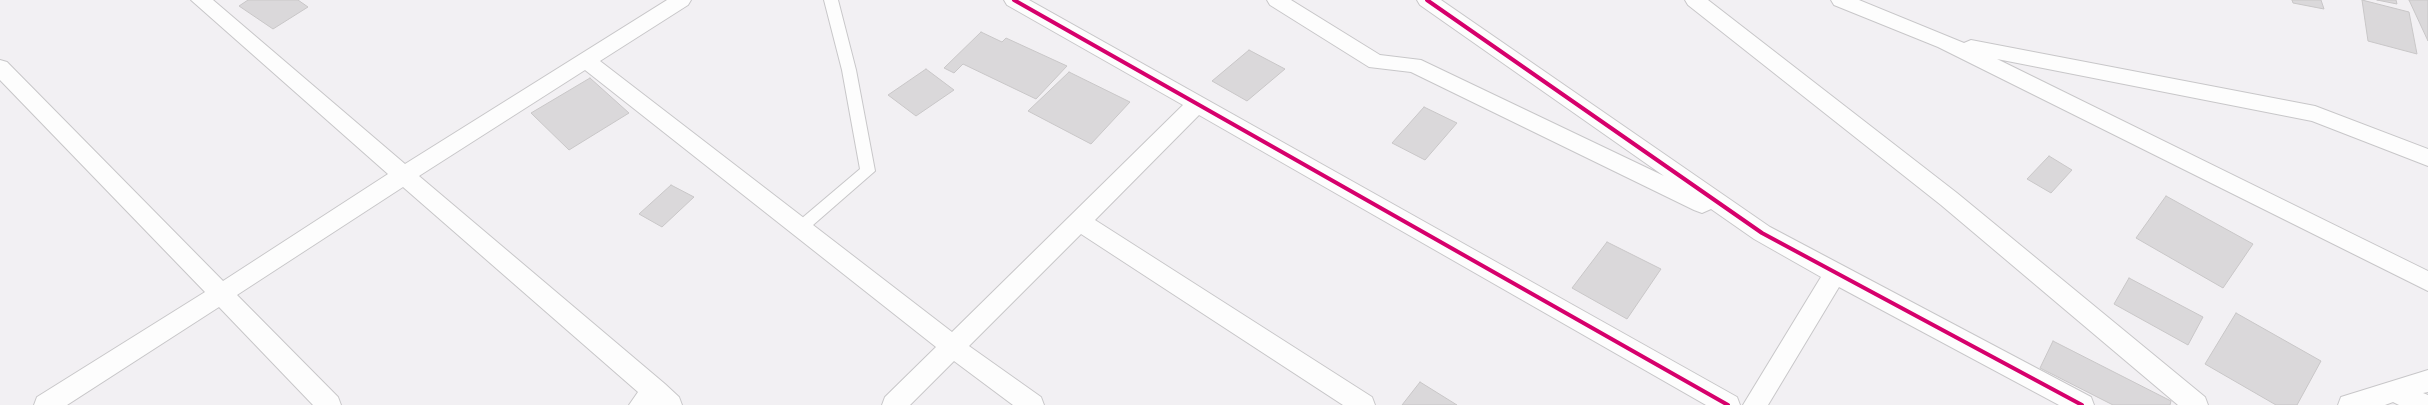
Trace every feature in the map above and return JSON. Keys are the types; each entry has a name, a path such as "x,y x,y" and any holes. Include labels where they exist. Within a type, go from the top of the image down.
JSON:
{"street":[{"path":"201,0 404,175 655,401"},
{"path":"46,405 221,294 404,175 681,0"},
{"path":"1014,0 1728,405"},
{"path":"1277,0 1376,62 1414,65 1762,233 1835,274 2082,405"},
{"path":"1427,0 1762,233"},
{"path":"1695,0 1949,199 2196,405"},
{"path":"1841,0 1945,42 2428,282"},
{"path":"1945,42 2315,114 2428,158"},
{"path":"586,60 953,347 1032,405"},
{"path":"0,67 329,405"},
{"path":"894,405 1197,104"},
{"path":"1079,221 1363,405"},
{"path":"1755,405 1835,274"},
{"path":"2350,405 2428,381"},
{"path":"2393,391 2425,405"}],"lane":[{"path":"800,228 868,171 850,70 831,0"}],"building":[{"path":"248,0 298,0 308,7 273,29 239,6"},
{"path":"2292,0 2321,0 2324,9 2293,3"},
{"path":"2362,0 2409,12 2417,54 2368,41"},
{"path":"2377,0 2396,0 2397,4"},
{"path":"2409,0 2428,0 2428,41"},
{"path":"981,32 1002,42 1006,38 1067,66 1036,99 963,64 954,73 944,68"},
{"path":"1249,50 1285,69 1247,101 1212,81"},
{"path":"926,69 954,90 916,116 888,95"},
{"path":"1069,72 1130,102 1091,144 1028,111"},
{"path":"590,78 629,113 569,150 531,113"},
{"path":"1424,107 1457,123 1425,160 1392,143"},
{"path":"2049,156 2072,170 2051,193 2027,179"},
{"path":"671,185 694,197 662,227 639,214"},
{"path":"2166,196 2253,244 2223,288 2136,238"},
{"path":"1607,242 1661,269 1627,319 1572,288"},
{"path":"2129,278 2203,317 2188,345 2114,304"},
{"path":"2236,313 2321,361 2297,405 2276,405 2205,364"},
{"path":"2053,341 2171,401 2170,405 2113,405 2040,368"},
{"path":"1420,382 1457,405 1402,405"}],"cycle path":[{"path":"1014,0 1728,405"},
{"path":"1427,0 1762,233 1835,274 2082,405"}]}
